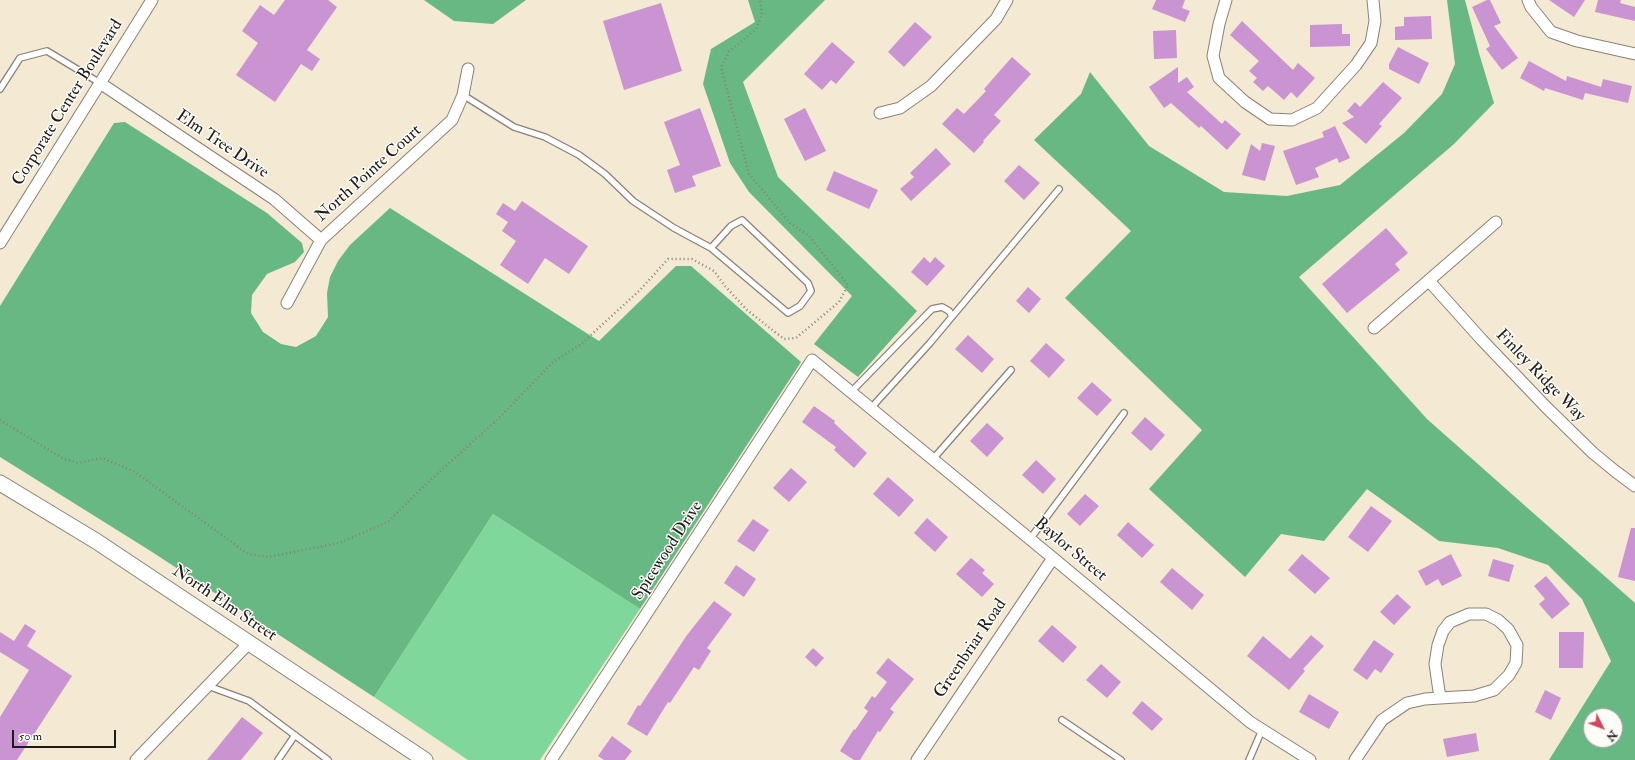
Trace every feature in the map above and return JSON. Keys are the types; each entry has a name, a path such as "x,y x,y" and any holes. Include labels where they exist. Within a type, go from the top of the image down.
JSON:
{"main road":[{"name":"North Elm Street","path":"0,483 94,540 425,760"}],"street":[{"name":"Corporate Center Boulevard","path":"0,243 152,0"},
{"path":"880,113 900,108 931,86 996,19 1007,0"},
{"path":"1226,0 1219,24 1213,56 1219,78 1245,102 1270,119 1292,120 1317,108 1356,65 1371,43 1374,21 1373,0"},
{"path":"1528,0 1531,7 1551,32 1577,41 1635,54"},
{"name":"North Pointe Court","path":"287,303 321,240 452,120 463,95 468,69"},
{"name":"Elm Tree Drive","path":"100,83 274,199 321,240"},
{"path":"1374,328 1496,222"},
{"name":"Finley Ridge Way","path":"1429,281 1482,340 1546,407 1593,453 1635,486"},
{"name":"Baylor Street","path":"812,360 1244,717 1310,760"},
{"name":"Spicewood Drive","path":"551,760 812,360"},
{"name":"Greenbriar Road","path":"917,760 1053,558"},
{"path":"1355,760 1382,720 1407,703 1425,699 1474,696 1494,690 1509,675 1516,663 1517,645 1508,629 1498,620 1486,614 1469,614 1450,622 1443,631 1438,645 1435,664 1440,698"},
{"path":"136,760 249,643"}],"lane":[{"path":"0,89 20,58 47,51 100,83"},
{"path":"463,95 514,127 545,137 579,155 605,174 633,201 674,228 711,248 788,313 800,306 811,291 808,282 742,220 731,226 711,248"},
{"path":"871,408 952,316 1059,189"},
{"path":"852,392 932,309 942,307 949,311 952,316"},
{"path":"933,459 1011,370"},
{"path":"1030,539 1124,413"},
{"path":"208,686 249,701 328,760"},
{"path":"1062,720 1121,760"},
{"path":"1249,760 1262,730"},
{"path":"278,760 295,735"}],"path":[{"path":"0,420 62,458 78,462 102,458 135,472 248,554 268,557 339,543 388,522 425,485 498,419 553,362 580,346 640,290 668,259 692,259 714,271 724,286 747,310 784,339 796,338 839,302 848,285 809,236 790,223 748,174 721,67 729,52 756,29 762,15 760,0"}],"green space":[{"path":"424,0 526,0 493,24 454,21"},
{"path":"748,0 825,0 743,82 778,177 917,311 858,377 814,344 852,296 749,192 730,163 703,84 711,49 755,22"},
{"path":"1447,0 1465,0 1494,103 1454,144 1299,277 1427,419 1635,603 1635,760 1549,760 1611,661 1582,599 1548,565 1498,548 1439,541 1367,489 1324,541 1281,534 1245,577 1149,489 1202,430 1065,298 1131,231 1034,140 1081,94 1090,72 1149,146 1224,192 1287,196 1340,185 1404,133 1442,94 1455,64"},
{"path":"125,122 267,213 302,243 304,252 295,262 267,274 252,295 251,313 263,332 281,344 296,347 316,336 328,317 327,293 330,277 338,261 350,245 390,208 599,341 676,266 691,266 801,362 640,609 493,514 374,697 149,550 0,457 0,306 114,123"},
{"path":"493,514 640,609 540,760 468,760 374,697"}],"building":[{"path":"285,0 328,0 337,7 307,50 320,59 312,71 301,64 275,102 236,75 258,43 242,31 260,5 274,15"},
{"path":"1156,0 1185,0 1182,8 1190,11 1185,22 1152,9"},
{"path":"1490,0 1501,23 1494,26 1518,58 1502,70 1486,49 1490,46 1472,7"},
{"path":"1549,0 1585,0 1574,17"},
{"path":"1598,0 1621,0 1620,3 1635,7 1635,21 1595,12"},
{"path":"661,3 682,71 624,90 603,21"},
{"path":"1431,16 1432,39 1395,40 1395,27 1404,26 1404,17"},
{"path":"1242,21 1293,70 1298,63 1315,78 1297,98 1291,92 1284,100 1268,86 1263,91 1253,82 1257,78 1249,71 1259,61 1230,35"},
{"path":"915,22 932,37 904,67 888,52"},
{"path":"1342,24 1342,34 1350,34 1350,46 1310,47 1310,25"},
{"path":"1176,30 1177,58 1154,59 1153,31"},
{"path":"832,42 855,62 836,84 831,80 822,90 804,74"},
{"path":"1398,47 1429,63 1419,84 1389,69 1389,64"},
{"path":"1012,57 1031,74 994,115 1001,121 974,153 942,124 957,108 964,114 986,91 984,89"},
{"path":"1529,61 1566,81 1567,76 1601,87 1603,79 1632,86 1628,103 1585,93 1583,100 1545,88 1544,91 1520,78"},
{"path":"1178,67 1178,83 1187,77 1194,87 1187,92 1222,124 1225,120 1241,134 1227,150 1201,126 1199,128 1171,103 1164,108 1149,87"},
{"path":"1383,82 1402,98 1379,124 1382,126 1366,144 1342,123 1354,117 1347,111 1355,102 1360,107"},
{"path":"700,108 721,166 692,176 696,186 675,193 667,170 680,165 664,122"},
{"path":"805,108 826,151 805,161 784,119"},
{"path":"1335,126 1350,158 1339,163 1337,158 1315,168 1319,177 1296,185 1283,151 1324,137 1322,132"},
{"path":"1262,143 1275,146 1265,181 1242,175 1251,144 1260,151"},
{"path":"936,148 951,164 911,201 900,189 914,177 910,173"},
{"path":"1019,165 1040,183 1024,200 1004,181"},
{"path":"834,171 878,190 869,209 826,190"},
{"path":"522,201 588,246 569,274 545,258 528,284 500,265 516,241 502,231 508,222 496,214 503,203 515,211"},
{"path":"1386,228 1408,253 1395,264 1400,270 1347,313 1322,284"},
{"path":"924,257 930,263 935,257 945,266 927,286 911,272"},
{"path":"1028,287 1041,299 1029,313 1016,301"},
{"path":"968,335 994,359 982,373 955,349"},
{"path":"1046,343 1065,360 1049,378 1030,361"},
{"path":"1092,382 1112,400 1097,416 1077,398"},
{"path":"814,406 835,421 834,423 867,453 854,468 834,450 836,447 802,422"},
{"path":"1145,417 1165,435 1151,451 1131,433"},
{"path":"987,423 1004,438 987,457 970,441"},
{"path":"1036,460 1056,479 1043,494 1022,475"},
{"path":"791,468 807,482 789,502 773,488"},
{"path":"888,477 914,500 899,517 873,494"},
{"path":"1085,494 1099,506 1080,526 1067,514"},
{"path":"1371,506 1392,521 1368,552 1348,537"},
{"path":"927,518 948,537 935,552 914,533"},
{"path":"753,519 769,530 754,552 737,541"},
{"path":"1128,522 1154,545 1142,558 1117,535"},
{"path":"1631,528 1635,528 1635,581 1618,577"},
{"path":"1302,554 1330,578 1315,594 1288,570"},
{"path":"1451,554 1462,576 1442,586 1438,579 1426,586 1418,571"},
{"path":"971,558 985,570 982,573 994,584 982,597 956,574"},
{"path":"1493,559 1514,565 1509,582 1488,576"},
{"path":"736,565 756,579 744,597 724,583"},
{"path":"1172,568 1204,595 1192,610 1160,582"},
{"path":"1546,576 1570,604 1552,619 1539,604 1545,599 1534,586"},
{"path":"1397,594 1411,607 1394,625 1380,612"},
{"path":"714,601 732,614 707,648 711,651 699,670 694,667 670,703 668,702 647,736 627,724 638,705 640,706 687,635"},
{"path":"25,624 36,631 27,646 72,676 17,760 0,760 0,717 29,670 0,652 0,632 14,641"},
{"path":"1052,625 1077,647 1063,663 1038,641"},
{"path":"1559,632 1584,632 1583,668 1559,668"},
{"path":"1311,635 1324,646 1303,669 1305,671 1289,690 1247,656 1263,636 1290,659"},
{"path":"1374,640 1394,654 1381,673 1375,669 1367,680 1353,670"},
{"path":"813,648 824,658 816,667 805,657"},
{"path":"888,658 914,679 890,709 894,712 880,732 878,731 860,760 854,760 840,751 868,711 864,708 872,696 875,698 887,682 876,673"},
{"path":"1101,664 1121,682 1107,698 1086,680"},
{"path":"1545,690 1561,698 1551,720 1535,712"},
{"path":"1309,694 1339,712 1329,729 1299,712"},
{"path":"1142,701 1163,719 1152,731 1132,713"},
{"path":"242,717 263,733 241,760 207,760"},
{"path":"1476,733 1479,751 1447,757 1443,739"},
{"path":"612,736 632,751 625,760 604,760 598,756"}]}
